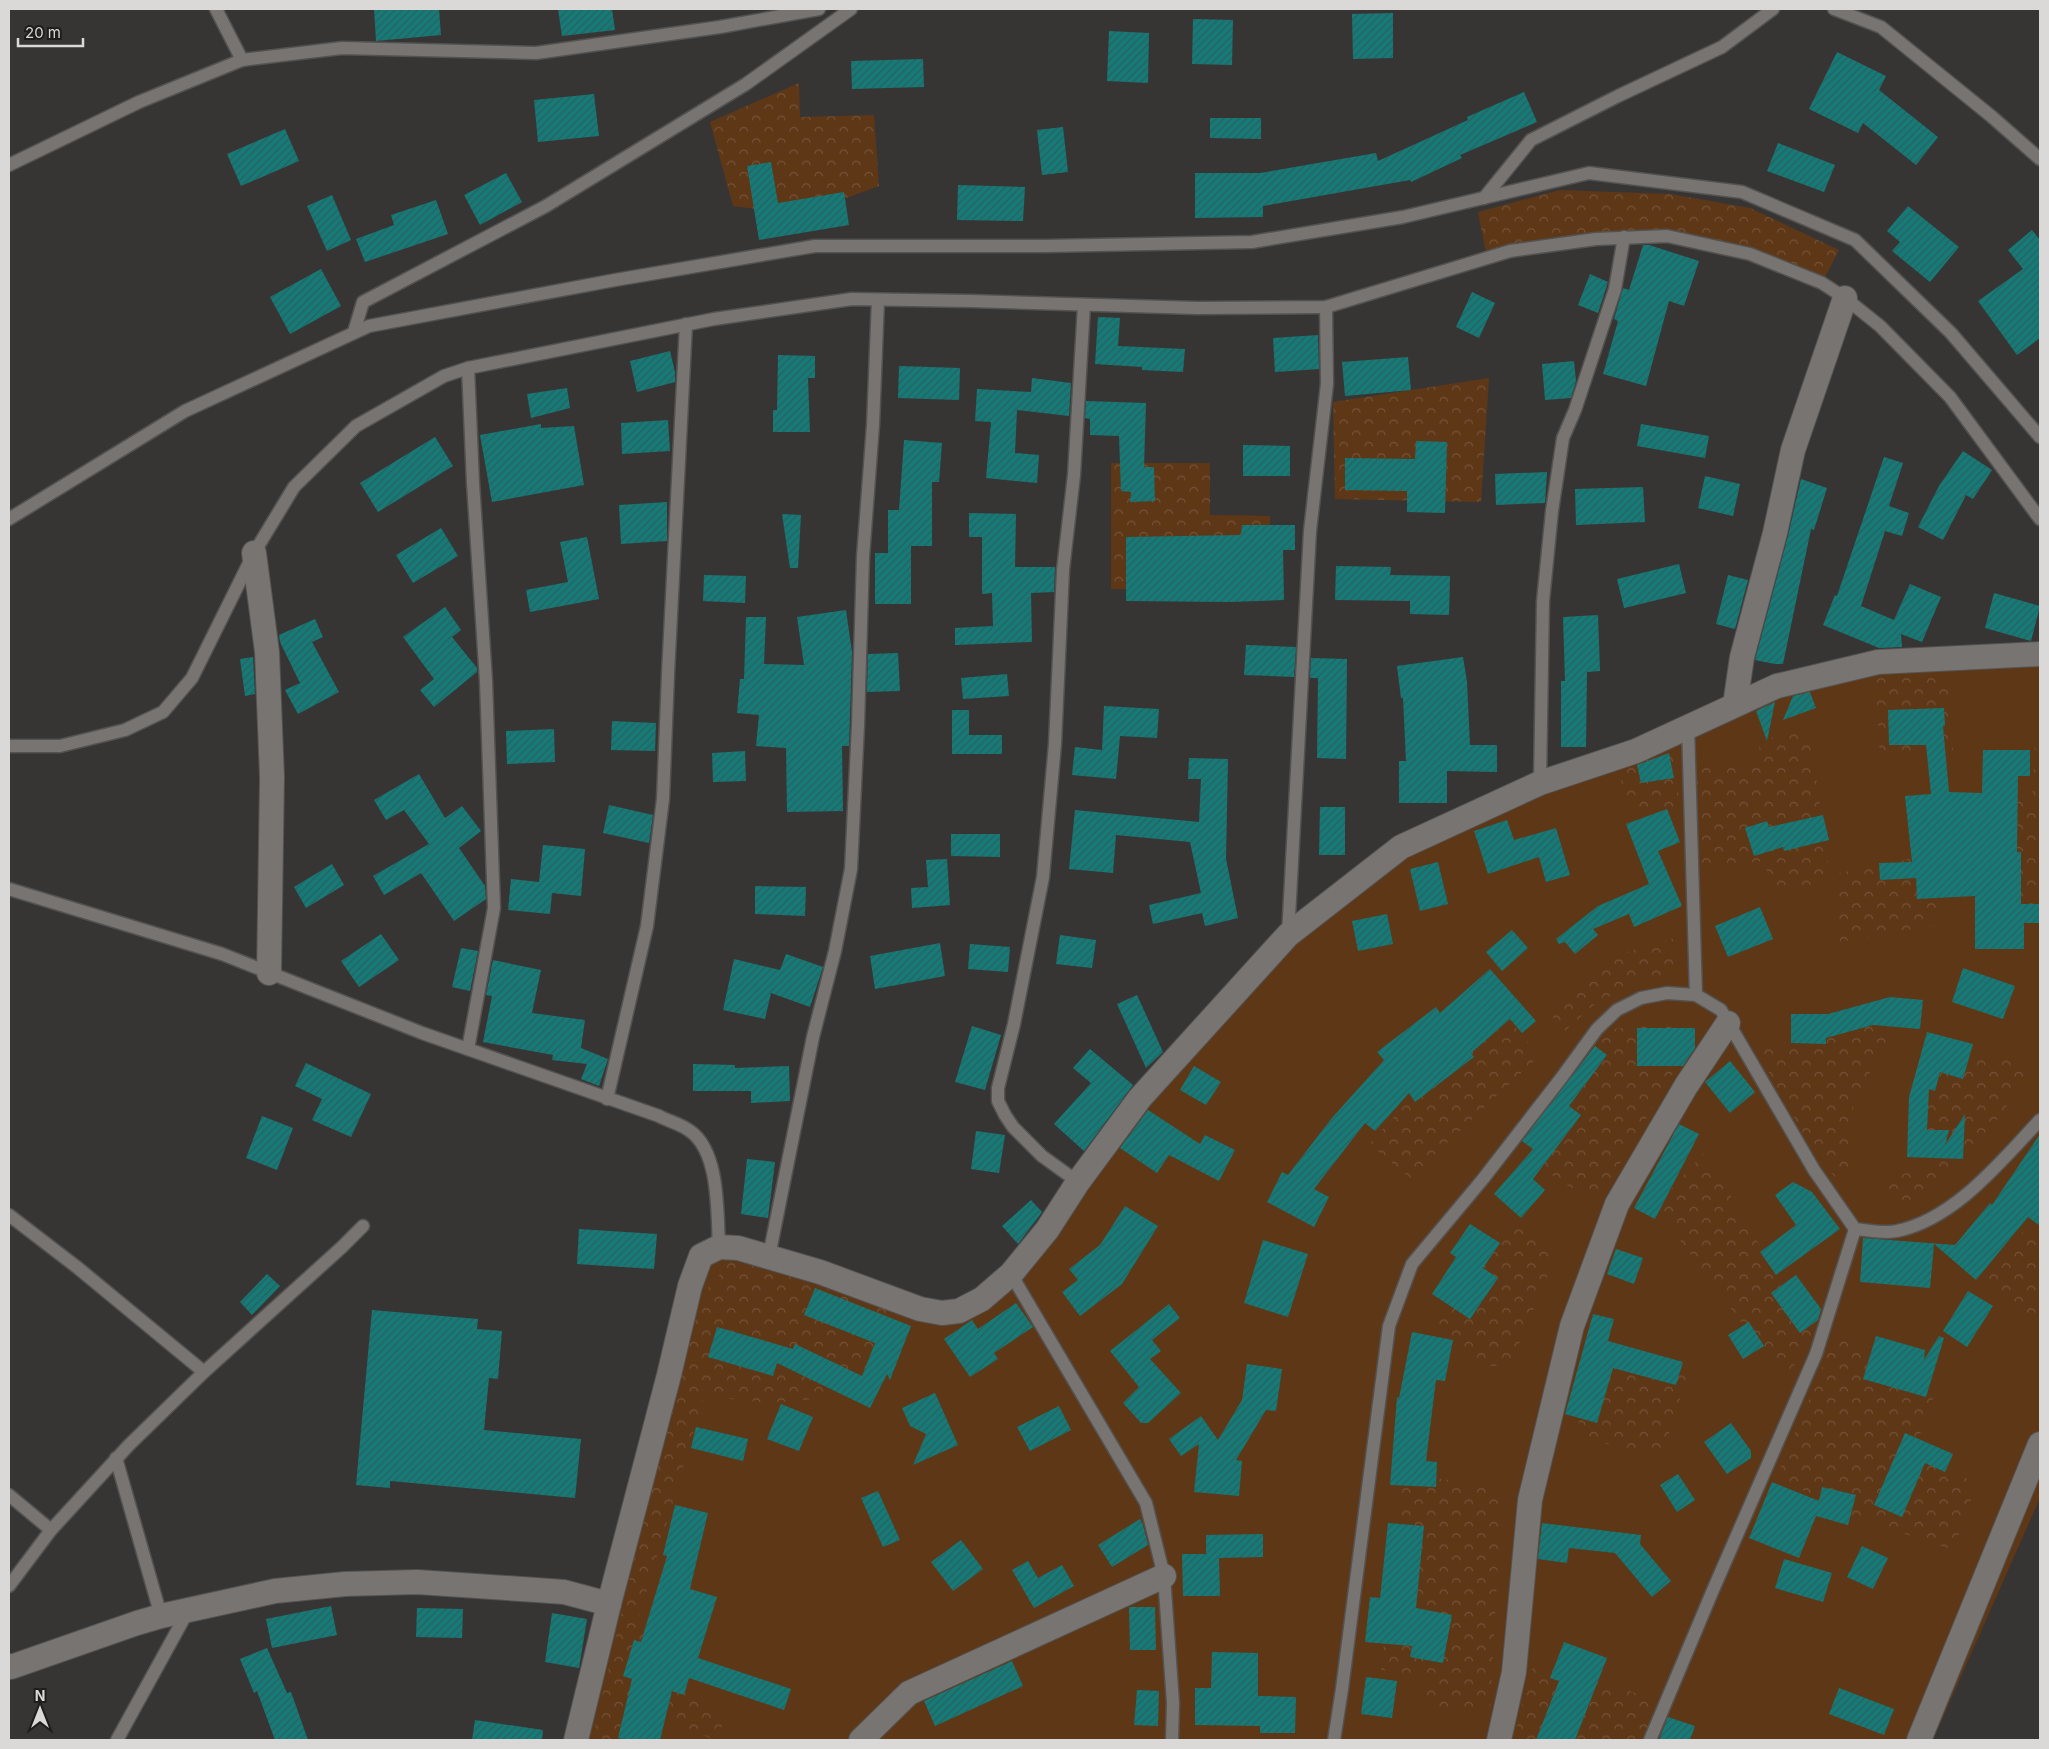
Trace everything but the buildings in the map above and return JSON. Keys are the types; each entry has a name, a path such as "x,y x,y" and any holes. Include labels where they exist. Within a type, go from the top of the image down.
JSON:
{"street":[{"path":"1735,705 1742,657 1775,533 1793,450 1846,298"},
{"path":"254,553 268,652 272,767 269,973"},
{"path":"576,1740 690,1286 701,1256 720,1247 738,1248 820,1272 920,1308 942,1313 959,1311 982,1299 1011,1274 1047,1230 1078,1182 1140,1098 1288,935 1401,847 1540,784 1636,750 1777,686 1878,662 2040,654"},
{"path":"1499,1740 1514,1672 1530,1500 1572,1326 1617,1204 1686,1086 1728,1023"},
{"path":"1919,1740 2040,1444"},
{"path":"861,1740 909,1692 1164,1576"},
{"path":"10,1667 136,1622 275,1591 345,1584 418,1582 564,1592 609,1604"}],"lane":[{"path":"216,9 242,60"},
{"path":"9,165 139,102 242,60 342,48 536,52 720,28 819,9"},
{"path":"354,332 362,302 546,206 746,84 851,9"},
{"path":"1484,198 1531,140 1722,47 1773,9"},
{"path":"1834,9 1881,28 1991,116 2040,159"},
{"path":"9,520 185,411 369,326 615,280 815,246 1046,246 1252,242 1403,218 1589,173 1742,192 1855,240 1951,333 2040,437"},
{"path":"9,746 60,746 125,730 163,712 192,678 254,553 294,486 356,426 444,376 468,368 686,324 852,299 971,300 1197,308 1326,307 1510,251 1596,238 1667,236 1750,254 1822,283 1846,298 1880,326 1950,397 2040,519"},
{"path":"1540,784 1543,601 1552,511 1563,438 1575,410 1615,289 1624,237"},
{"path":"769,1256 813,1037 835,951 851,869 863,557 873,425 878,300"},
{"path":"1078,1182 1042,1156 1013,1126 998,1102 998,1088 1014,1024 1043,877 1055,744 1063,570 1074,475 1084,305"},
{"path":"1288,935 1310,531 1327,384 1326,307"},
{"path":"607,1099 647,926 663,799 686,324"},
{"path":"468,368 473,483 486,680 494,908 468,1049"},
{"path":"1688,727 1696,995"},
{"path":"9,889 222,954 422,1033 659,1116 690,1130 702,1144 710,1161 720,1247"},
{"path":"1334,1740 1389,1326 1412,1264 1483,1179 1597,1029 1617,1010 1641,998 1667,994 1696,995 1721,1010 1814,1170 1856,1230"},
{"path":"1856,1230 1896,1232 1924,1223 1954,1205 2040,1120"},
{"path":"9,1215 78,1268 204,1372"},
{"path":"9,1586 51,1530 116,1458 204,1372 363,1226"},
{"path":"1650,1740 1712,1590 1816,1354 1856,1230"},
{"path":"1011,1274 1146,1503 1164,1576 1173,1703 1172,1740"},
{"path":"116,1458 161,1616"},
{"path":"9,1495 51,1530"},
{"path":"117,1740 188,1611"}],"green space":[{"path":"799,83 800,117 874,115 879,186 830,204 764,210 733,206 710,122"},
{"path":"1560,190 1670,194 1750,208 1839,250 1822,283 1750,254 1667,236 1487,258 1478,212"},
{"path":"1489,378 1481,502 1335,499 1333,402"},
{"path":"1111,463 1210,463 1210,515 1270,516 1270,589 1111,589"},
{"path":"2040,648 2040,1498 1933,1740 581,1740 692,1287 719,1251 919,1307 983,1296 1249,981 1403,852 1778,678"},
{"path":"2040,654 2040,913 2008,910 2005,801 2032,798"},
{"path":"1950,657 1953,754 1880,757 1874,663"},
{"path":"1810,731 1830,880 1776,893 1763,861 1700,868 1696,769 1760,760 1759,740"},
{"path":"1676,747 1679,810 1625,812 1619,764"},
{"path":"1933,854 1940,924 1840,942 1835,874"},
{"path":"1674,938 1675,978 1637,982 1595,1004 1565,1031 1550,1014 1620,954"},
{"path":"1497,1005 1539,1056 1410,1178 1369,1144"},
{"path":"1869,1009 1892,1042 1863,1084 1850,1120 1850,1165 1835,1177 1816,1157 1758,1053"},
{"path":"1666,1021 1697,1032 1597,1203 1528,1161 1550,1120 1607,1030"},
{"path":"1997,1056 2031,1071 1977,1148 1934,1191 1888,1208 1882,1181 1923,1168 1921,1108 1947,1060"},
{"path":"1705,1152 1814,1338 1790,1371 1768,1358 1655,1207"},
{"path":"1506,1221 1558,1251 1510,1365 1479,1367 1430,1327"},
{"path":"2027,1227 2040,1236 2040,1328 1981,1284"},
{"path":"733,1259 889,1309 863,1395 768,1403 704,1396 637,1624 692,1639 674,1678 723,1722 719,1740 714,1740 629,1705 618,1740 592,1740 678,1371 706,1290"},
{"path":"1836,1334 1939,1382 1914,1451 1977,1484 1953,1550 1832,1509 1778,1474"},
{"path":"1587,1350 1689,1371 1662,1455 1577,1438"},
{"path":"1403,1474 1502,1487 1490,1710 1427,1712 1424,1678 1381,1670"},
{"path":"1534,1662 1665,1702 1651,1740 1513,1740"}]}
